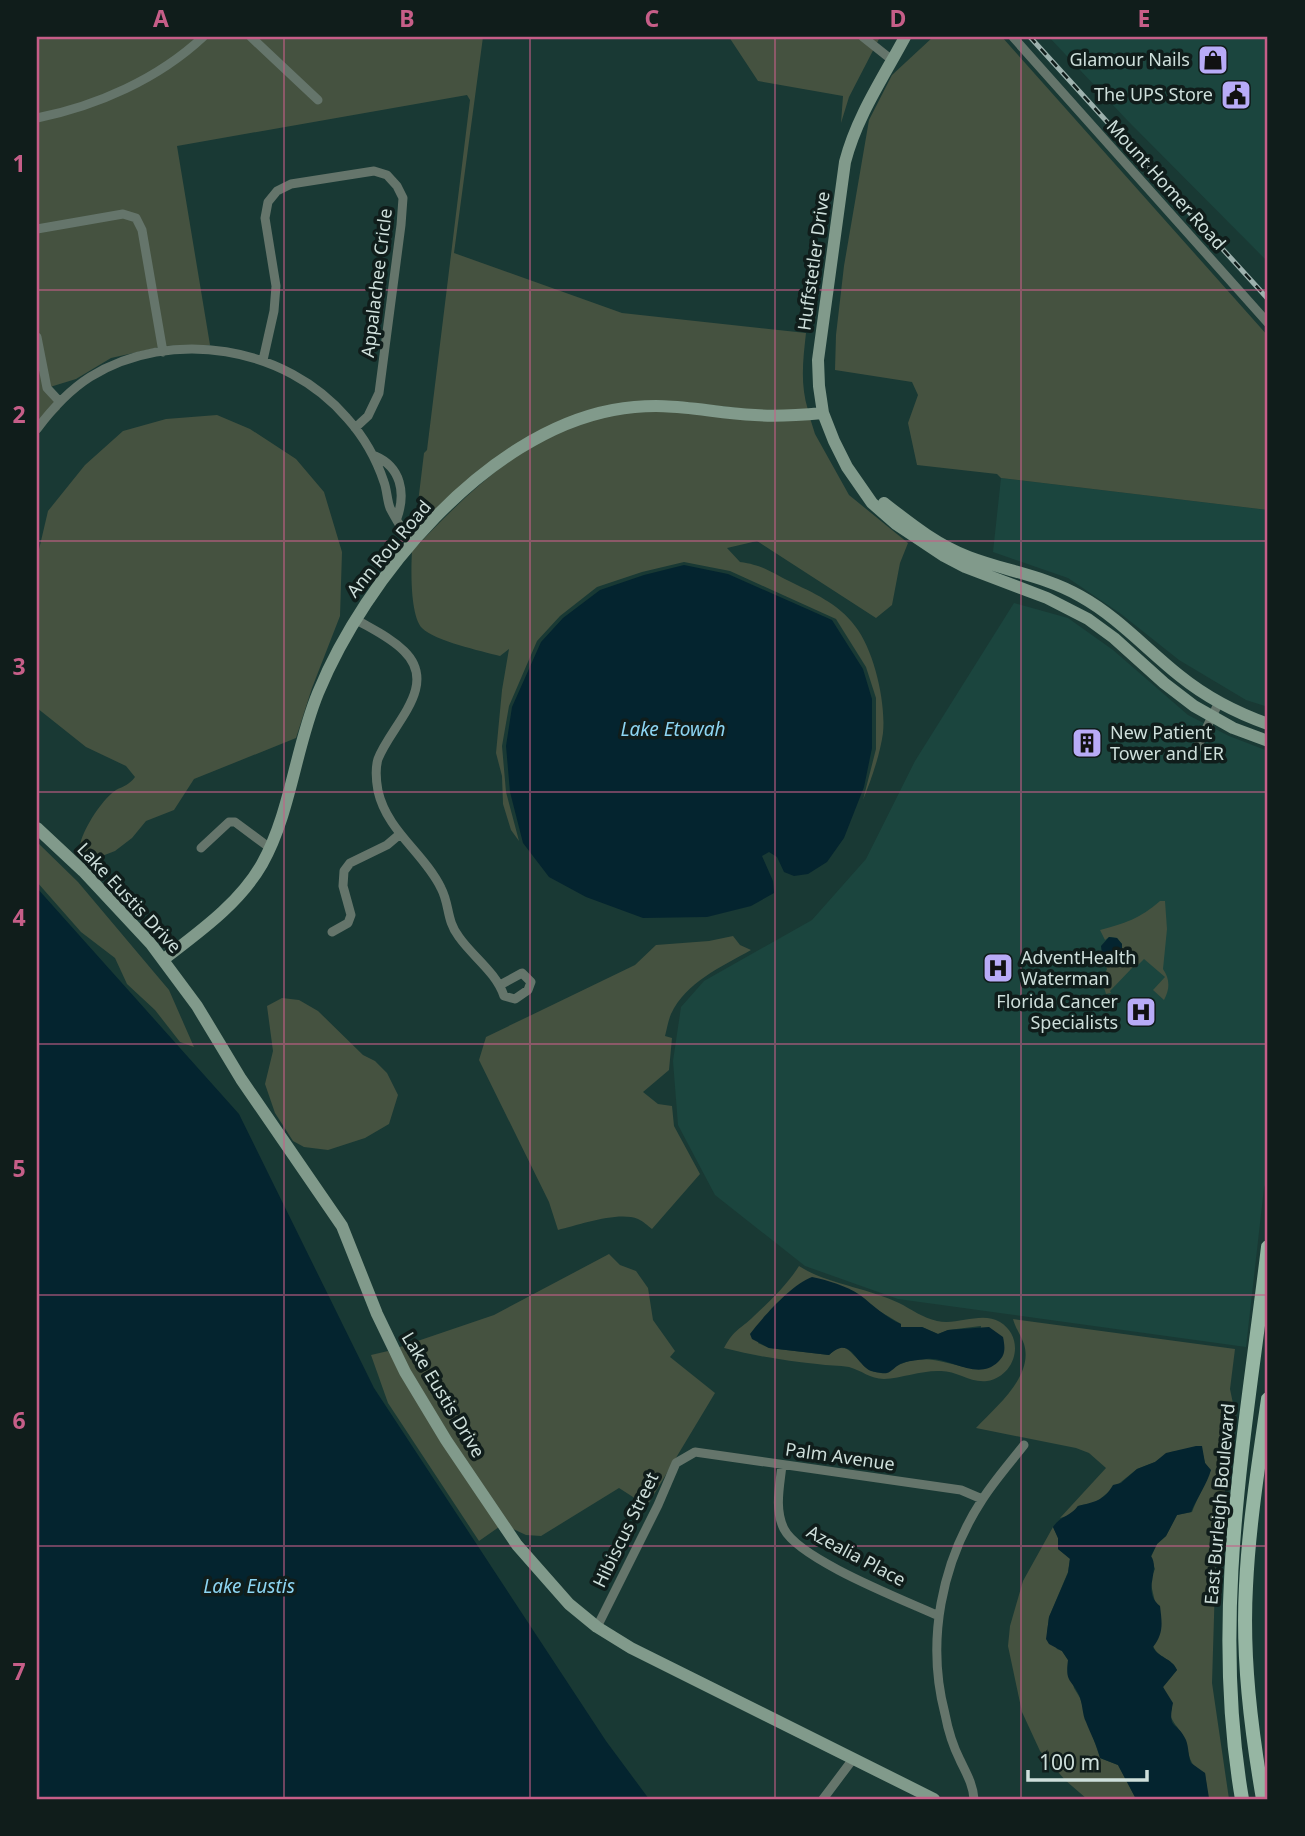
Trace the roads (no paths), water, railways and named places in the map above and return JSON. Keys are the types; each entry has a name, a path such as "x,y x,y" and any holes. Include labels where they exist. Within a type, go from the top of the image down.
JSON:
{"main road":[{"name":"East Burleigh Boulevard","path":"1243,1798 1231,1696 1229,1587 1239,1473 1265,1298 1268,1247"},
{"name":"East Burleigh Boulevard","path":"1263,1799 1248,1695 1245,1625 1251,1522 1268,1399"}],"street":[{"path":"37,118 65,112 120,90 163,69 203,37"},
{"path":"251,37 318,100"},
{"path":"863,37 892,60"},
{"name":"Huffstetler Drive","path":"904,37 861,115 845,162 818,360 823,413 847,467 872,503 944,556 989,577 1047,598 1088,619 1194,706 1233,728 1268,741"},
{"name":"Mount Homer Road","path":"1013,37 1268,323"},
{"name":"Appalachee Cricle","path":"263,360 274,310 276,286 265,218 268,202 277,191 291,184 363,171 387,175 403,198 401,225 379,393 368,416 355,428"},
{"path":"37,229 123,214 136,218 142,230 163,352"},
{"path":"37,337 47,388 60,402"},
{"path":"37,429 60,402 89,377 109,367 163,352 210,349 263,360 285,369 330,398 355,428 375,456 390,507 411,545"},
{"name":"Ann Rou Road","path":"164,960 237,898 261,866 270,848 317,694 355,619 411,545 496,463 556,427 587,416 645,405 674,405 751,415 823,413"},
{"path":"375,456 395,472 403,491 397,518"},
{"path":"383,478 395,472"},
{"name":"Huffstetler Drive","path":"866,492 877,497 927,536 949,548 1078,594 1110,615 1181,677 1219,702 1268,724"},
{"path":"355,619 394,642 410,657 416,668 418,683 410,707 378,761 376,772 381,803 400,834 443,890 449,921 458,937 500,985"},
{"path":"1194,756 1219,702"},
{"path":"201,848 229,822 234,822 270,848"},
{"name":"Lake Eustis Drive","path":"37,828 110,899 164,960 197,1006 263,1112 342,1226 393,1349 446,1440 517,1545 569,1604 597,1627 631,1648 934,1799"},
{"path":"332,932 348,923 351,915 343,886 344,871 350,863 387,845 400,834"},
{"path":"974,1799 969,1776 952,1740 940,1691 936,1647 939,1616 958,1546 982,1499 1024,1445"},
{"name":"Hibiscus Street","path":"597,1627 659,1505 676,1463 691,1453"},
{"name":"Palm Avenue","path":"691,1453 961,1490 982,1499"},
{"name":"Azealia Place","path":"782,1465 779,1492 781,1519 789,1536 798,1546 840,1570 939,1616"},
{"path":"823,1799 853,1759"}],"water":[{"name":"Lake Etowah","path":"684,565 728,574 832,620 863,669 872,699 872,748 864,787 844,838 827,862 808,874 794,876 784,872 777,857 769,852 762,856 773,881 774,893 751,906 707,917 643,918 586,897 549,877 523,843 510,792 506,746 512,707 541,642 563,618 600,590"},
{"name":"Lake Eustis","path":"37,888 239,1114 374,1388 606,1741 649,1799 37,1799"},
{"path":"1109,937 1117,938 1122,944 1122,950 1117,955 1108,956 1104,952 1102,954 1101,946"},
{"path":"812,1277 855,1292 901,1324 901,1327 922,1327 938,1334 948,1330 989,1327 1003,1337 1004,1354 998,1362 981,1370 926,1359 903,1363 884,1373 871,1371 848,1349 836,1349 829,1355 769,1348 752,1339 750,1334 770,1310 796,1286"},
{"path":"1202,1446 1205,1463 1211,1470 1209,1475 1191,1512 1177,1515 1151,1556 1154,1568 1151,1588 1160,1606 1162,1623 1161,1632 1153,1647 1177,1670 1163,1687 1173,1703 1172,1722 1186,1740 1191,1763 1205,1773 1209,1798 1136,1799 1118,1765 1100,1758 1079,1695 1068,1677 1068,1660 1062,1651 1049,1644 1046,1639 1049,1617 1068,1573 1070,1559 1058,1549 1058,1538 1053,1527 1078,1506 1102,1498 1113,1485 1121,1483 1137,1469 1155,1462 1166,1453"}],"railway":[{"path":"1030,37 1268,299"}],"place":[{"name":"Glamour Nails","path":"1213,60"},
{"name":"The UPS Store","path":"1236,95"},
{"name":"New Patient Tower and ER","path":"1087,743"},
{"name":"AdventHealth Waterman","path":"998,968"},
{"name":"Florida Cancer Specialists","path":"1141,1012"}]}
